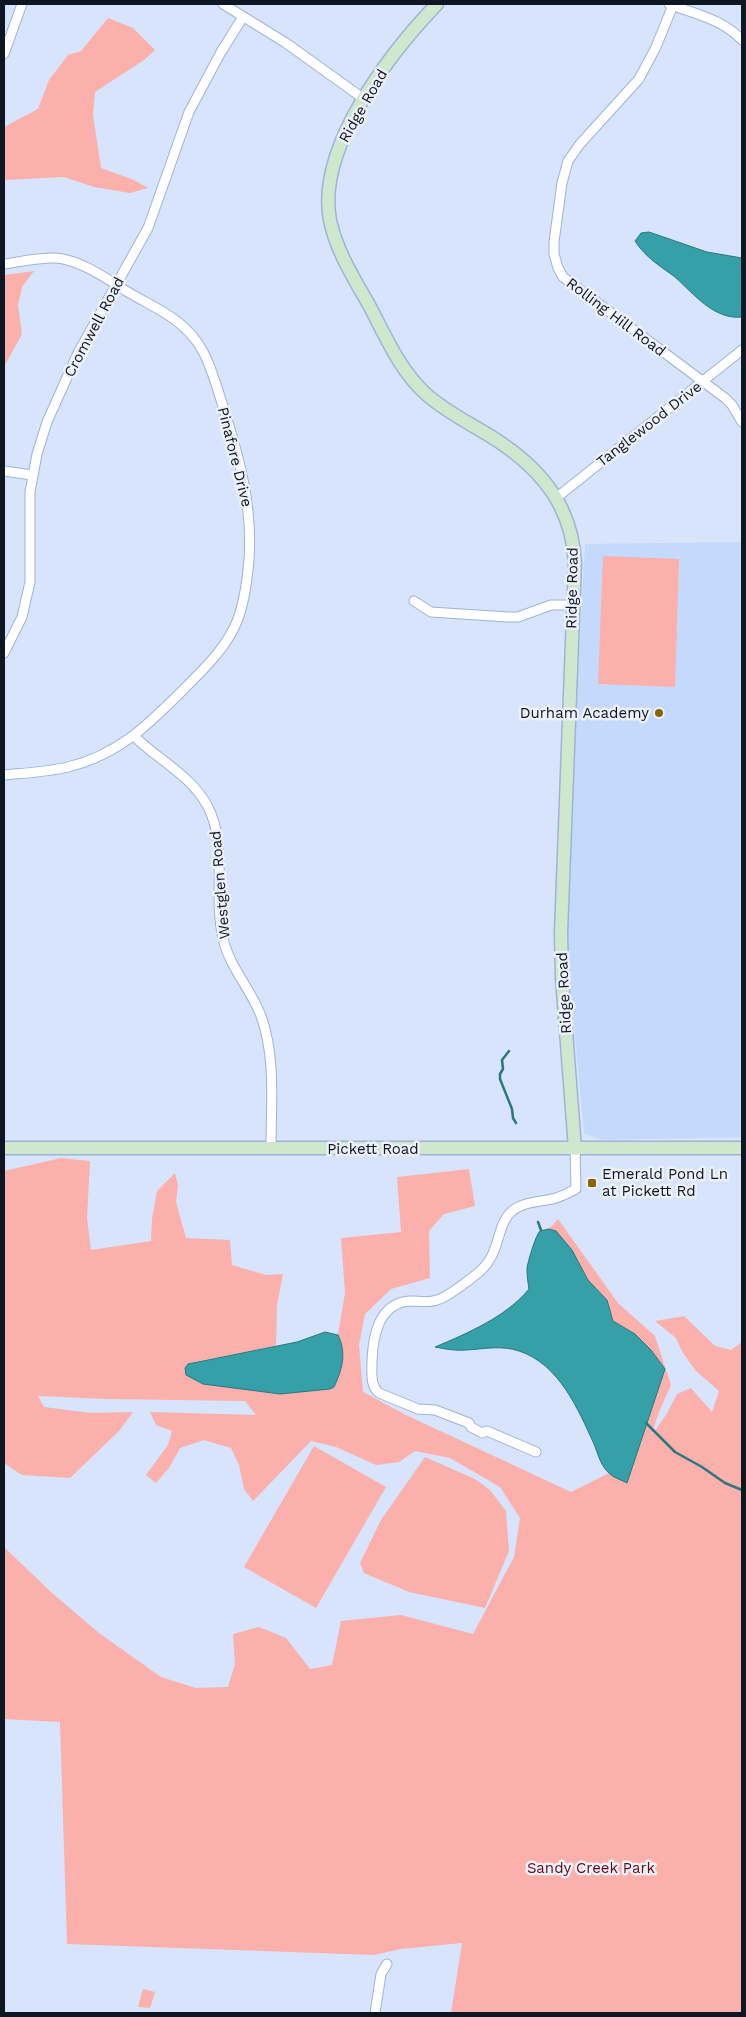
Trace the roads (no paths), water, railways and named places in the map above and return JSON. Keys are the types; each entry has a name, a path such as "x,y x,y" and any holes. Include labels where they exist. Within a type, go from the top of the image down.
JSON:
{"street":[{"path":"4,54 22,4"},
{"path":"223,4 286,43 364,100"},
{"name":"Ridge Road","path":"437,4 405,40 364,100 343,137 329,181 330,221 344,257 385,335 418,385 426,394 452,414 501,443 525,460 556,498 568,519 573,538 576,563 561,933 575,1149"},
{"path":"671,5 709,17 726,27 742,40"},
{"name":"Rolling Hill Road","path":"671,5 656,47 639,79 580,144 568,161 562,182 554,254 563,278 703,381 732,405 742,422"},
{"name":"Cromwell Road","path":"4,650 22,617 30,582 30,492 32,475 53,405 78,353 116,284 140,246 189,112 221,52 243,17"},
{"name":"Pinafore Drive","path":"4,264 44,258 64,259 116,284 169,316 187,330 198,343 214,378 242,473 250,523 247,583 234,628 219,652 166,708 134,736 116,748 79,764 52,770 4,775"},
{"name":"Tanglewood Drive","path":"556,498 742,350"},
{"path":"4,471 32,475"},
{"path":"414,601 431,612 508,617 518,617 551,605 573,606"},
{"name":"Westglen Road","path":"134,736 187,780 204,801 212,816 218,851 220,914 223,940 232,964 256,1004 268,1043 271,1079 271,1148"},
{"name":"Pickett Road","path":"4,1148 742,1148"},
{"path":"536,1452 487,1431 482,1433 460,1419 435,1410 418,1409 379,1393 376,1391 372,1380 373,1348 380,1321 388,1309 403,1302 440,1299 479,1272 493,1254 504,1222 514,1210 528,1203 557,1198 576,1189 575,1149"},
{"path":"375,2013 381,1974 387,1964"}],"waterway":[{"path":"509,1051 502,1060 503,1069 500,1079 516,1123"},
{"path":"538,1222 541,1230"},
{"path":"646,1423 675,1452 725,1483 742,1490"}],"place":[{"name":"Durham Academy","path":"659,713"},
{"name":"Emerald Pond Ln at Pickett Rd","path":"592,1183"}],"park label":[{"name":"Sandy Creek Park","path":"591,1868"}]}
